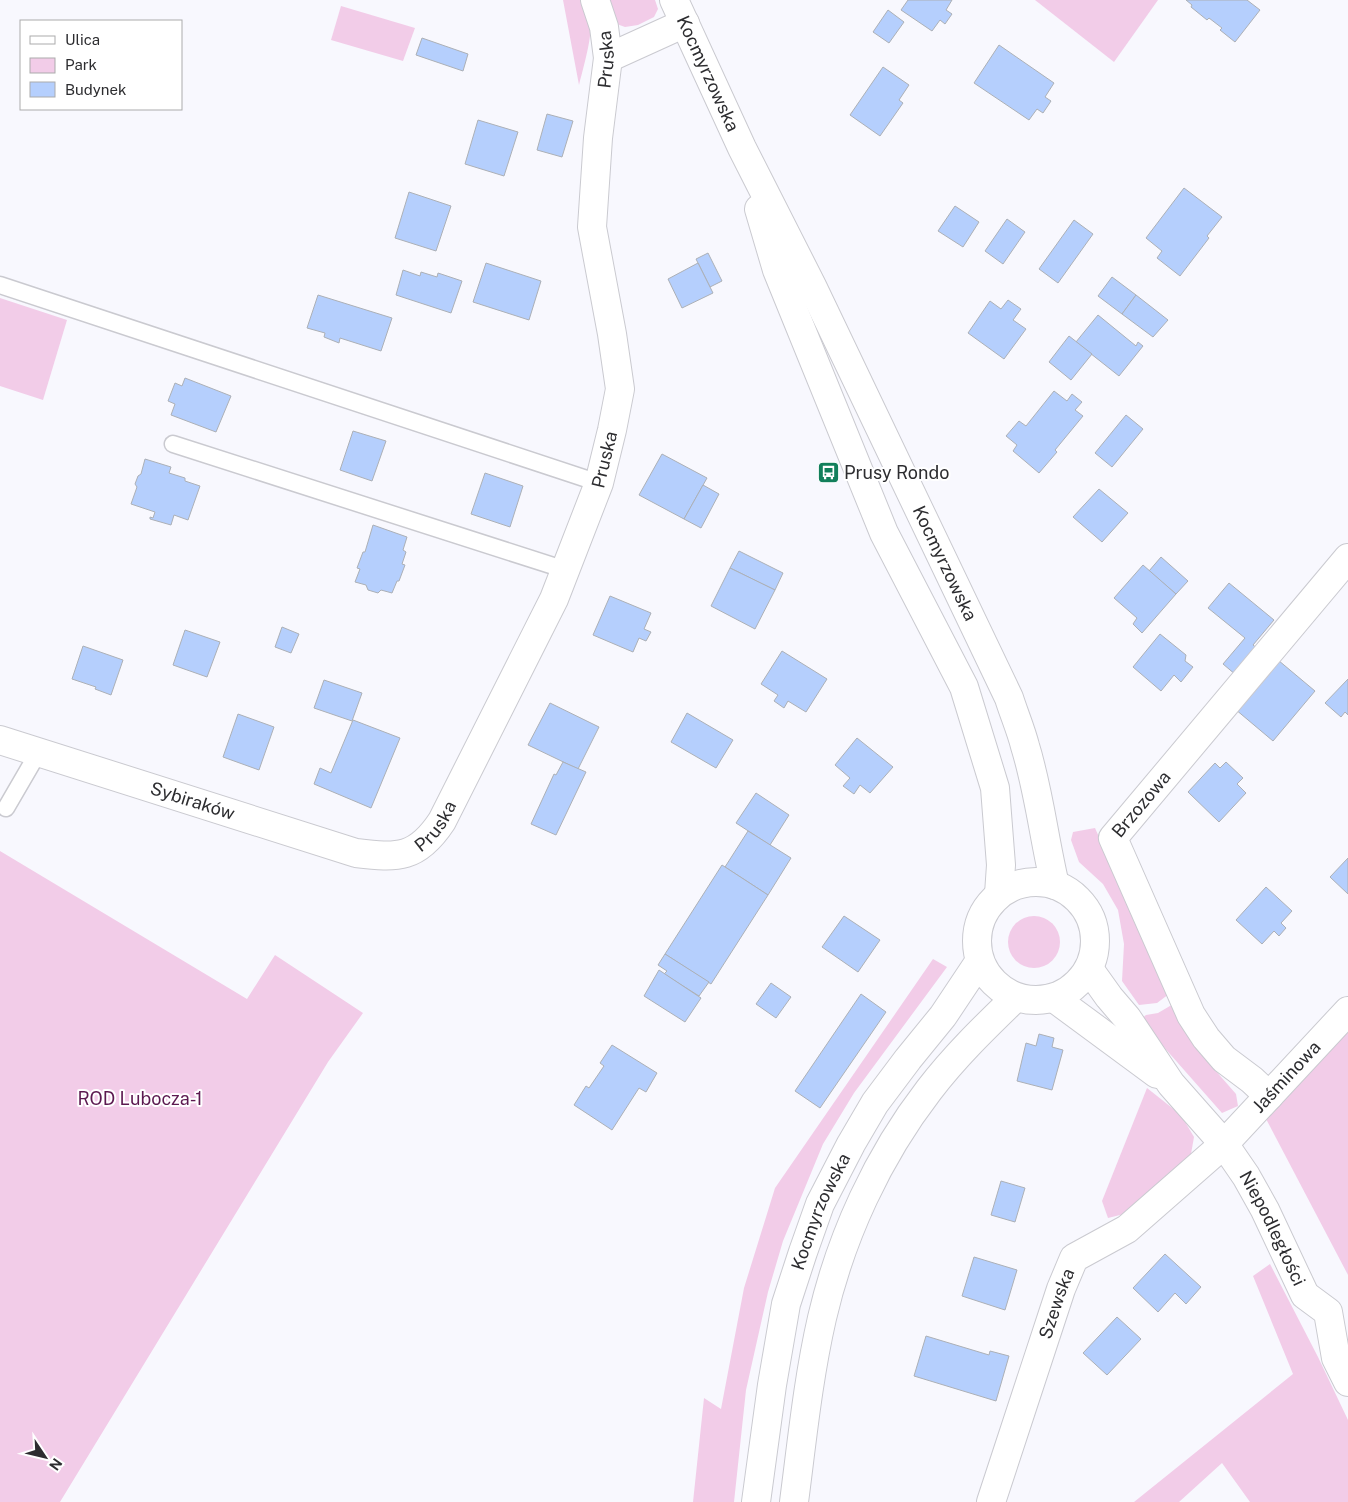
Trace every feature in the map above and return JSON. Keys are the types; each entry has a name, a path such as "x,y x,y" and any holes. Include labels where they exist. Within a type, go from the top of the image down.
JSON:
{"street":[{"name":"Pruska","path":"386,857 405,854 420,847 432,836 442,821 554,599 599,483 612,430 620,389 592,227 598,138 608,58 604,27 595,0"},
{"path":"608,58 679,12"},
{"name":"Kocmyrzowska","path":"679,12 742,148 812,286 1009,698 1025,746 1037,793 1055,885"},
{"name":"Kocmyrzowska","path":"742,148 777,270 841,430 884,533 964,686 995,788 1001,865 999,894"},
{"name":"Brzozowa","path":"1269,1096 1252,1080 1224,1059 1206,1038 1191,1014 1113,838 1348,558"},
{"name":"Sybiraków","path":"0,740 356,854 386,857"},
{"path":"1034,882 1055,885 1070,892 1084,906 1092,922 1095,941 1089,969 1071,990 1054,998 1036,1001 1015,998 994,984 986,974 980,962 976,943 978,925 986,908 999,894 1016,885 1034,882"},
{"name":"Kocmyrzowska","path":"756,1502 772,1385 786,1304 802,1252 820,1204 875,1103 943,1016 980,962"},
{"name":"Niepodległości","path":"1089,969 1127,1018 1171,1084 1224,1144 1246,1176 1266,1210 1305,1295 1338,1314 1335,1342 1336,1358 1348,1382"},
{"name":"Kocmyrzowska","path":"794,1502 811,1376 822,1317 841,1250 866,1192 897,1135 930,1089 971,1041 1015,998"},
{"name":"Niepodległości","path":"1054,998 1171,1084"},
{"name":"Jaśminowa","path":"1224,1144 1348,1011"},
{"name":"Szewska","path":"991,1502 1061,1289 1074,1258 1127,1229 1224,1144"}],"lane":[{"path":"0,285 599,483"},
{"path":"173,444 566,570"},
{"path":"6,808 38,753"}],"green space":[{"path":"563,0 588,0 590,9 591,31 579,85"},
{"path":"600,0 655,0 658,9 654,17 638,25 625,27 614,23"},
{"path":"1035,0 1158,0 1114,62"},
{"path":"341,6 415,28 403,61 331,40"},
{"path":"0,298 67,320 43,400 0,386"},
{"path":"1095,828 1169,994 1157,1003 1139,1005 1122,981 1124,944 1118,910 1103,884 1079,862 1071,840 1073,832"},
{"name":"ROD Lubocza-1","path":"0,851 247,999 275,955 363,1013 328,1062 60,1502 0,1502"},
{"path":"1029,916 1039,916 1049,920 1056,927 1060,942 1056,957 1049,964 1039,968 1029,968 1019,964 1012,957 1008,947 1008,937 1012,927 1019,920"},
{"path":"933,959 947,967 854,1093 823,1144 783,1241 768,1292 746,1390 734,1502 693,1502 704,1398 721,1409 744,1288 775,1188"},
{"path":"1175,1003 1215,1070 1236,1094 1238,1106 1222,1113 1140,1020 1146,1015 1158,1013"},
{"path":"1348,1027 1348,1275 1265,1117"},
{"path":"1147,1088 1181,1115 1194,1137 1191,1154 1132,1212 1108,1218 1102,1201"},
{"path":"1270,1264 1348,1420 1348,1502 1250,1502 1222,1463 1179,1502 1134,1502 1293,1374 1253,1276"}],"building":[{"path":"908,0 952,0 946,10 952,14 945,24 940,20 932,31 901,10"},
{"path":"1186,0 1247,0 1260,10 1235,42 1220,30 1222,28 1209,18 1207,20 1191,7 1192,5"},
{"path":"888,10 904,22 889,43 873,32"},
{"path":"422,38 468,54 463,71 416,55"},
{"path":"999,45 1054,83 1045,97 1051,101 1043,113 1037,109 1029,120 974,83"},
{"path":"883,67 909,85 899,100 903,103 880,136 850,115"},
{"path":"547,114 573,121 562,157 537,150"},
{"path":"478,120 518,132 504,176 465,164"},
{"path":"1184,188 1222,217 1207,236 1209,238 1180,276 1157,258 1162,251 1146,238"},
{"path":"409,192 451,206 436,251 395,238"},
{"path":"955,206 979,222 963,247 938,231"},
{"path":"1007,219 1025,232 1003,264 985,251"},
{"path":"1074,220 1093,234 1058,283 1039,269"},
{"path":"708,253 722,281 710,287 696,259"},
{"path":"486,263 541,281 529,320 473,302"},
{"path":"698,263 713,293 682,308 668,279"},
{"path":"403,270 420,276 421,272 437,277 438,273 462,281 451,313 396,295"},
{"path":"1112,277 1136,295 1122,314 1098,296"},
{"path":"318,295 392,318 381,351 340,338 339,343 324,337 325,333 307,328"},
{"path":"1136,295 1168,320 1153,337 1122,314"},
{"path":"1008,300 1021,309 1013,320 1026,329 1004,359 968,333 990,301 1001,309"},
{"path":"1098,315 1136,346 1138,342 1143,346 1119,376 1076,342"},
{"path":"1069,336 1092,354 1071,380 1049,362"},
{"path":"185,378 231,396 216,432 171,415 175,404 168,401 175,383 182,386"},
{"path":"1054,391 1067,401 1072,394 1082,402 1075,410 1083,416 1039,473 1013,451 1017,445 1006,436 1019,421 1026,426"},
{"path":"1126,415 1143,429 1112,467 1095,453"},
{"path":"353,431 386,441 372,481 340,470"},
{"path":"662,454 707,478 684,519 639,495"},
{"path":"145,459 171,467 169,473 185,478 185,481 200,486 188,520 174,515 171,525 150,519 150,517 153,518 155,512 131,504 137,487 135,484 138,476 141,474"},
{"path":"485,473 523,486 510,527 471,514"},
{"path":"703,485 719,494 701,528 684,519"},
{"path":"1099,489 1128,513 1102,542 1073,517"},
{"path":"373,525 407,537 403,550 406,552 402,564 405,565 392,593 381,590 378,593 368,590 366,585 355,582 360,569 357,568 363,552 365,552"},
{"path":"739,551 783,573 775,590 730,568"},
{"path":"1161,557 1188,581 1176,594 1149,571"},
{"path":"1143,565 1176,594 1142,633 1133,624 1137,618 1114,598"},
{"path":"730,568 775,590 755,629 711,606"},
{"path":"1229,583 1274,620 1253,645 1258,649 1236,675 1223,664 1245,638 1208,608"},
{"path":"610,596 651,613 644,629 651,632 646,641 639,638 633,652 593,635"},
{"path":"282,627 299,634 291,653 275,647"},
{"path":"185,630 220,642 207,677 173,665"},
{"path":"1160,634 1186,655 1185,661 1193,667 1181,682 1174,675 1161,691 1133,667"},
{"path":"83,646 123,660 111,695 95,689 96,687 72,679"},
{"path":"782,651 827,679 806,712 788,701 784,708 774,701 778,695 761,684"},
{"path":"1278,660 1315,691 1273,741 1235,709"},
{"path":"1348,679 1348,715 1345,712 1341,717 1325,703"},
{"path":"324,680 362,693 352,721 314,708"},
{"path":"550,703 599,727 578,769 528,745"},
{"path":"687,713 733,740 716,768 671,742"},
{"path":"238,714 274,727 259,770 223,757"},
{"path":"353,720 400,738 371,808 314,784 320,768 331,773"},
{"path":"857,738 893,767 870,793 860,785 854,794 843,786 850,778 835,765"},
{"path":"563,762 586,772 556,835 531,824 554,774 556,775"},
{"path":"1226,762 1243,778 1237,784 1246,793 1219,822 1188,792 1215,763 1220,768"},
{"path":"756,793 789,815 770,845 736,823"},
{"path":"748,831 791,858 768,895 725,867"},
{"path":"1348,858 1348,894 1330,877"},
{"path":"722,865 768,895 711,984 665,954"},
{"path":"1266,887 1292,911 1281,923 1286,928 1279,936 1274,931 1262,944 1236,920"},
{"path":"844,916 880,940 858,972 822,947"},
{"path":"665,954 709,982 699,996 664,974 667,971 658,965"},
{"path":"659,970 701,998 685,1022 644,996"},
{"path":"771,983 791,997 776,1018 756,1004"},
{"path":"861,994 886,1012 820,1108 795,1091"},
{"path":"1039,1034 1054,1038 1052,1047 1063,1050 1052,1090 1017,1081 1026,1043 1036,1046"},
{"path":"612,1045 657,1073 646,1092 639,1088 612,1130 574,1105 586,1086 589,1088 604,1066 600,1063"},
{"path":"1001,1181 1025,1188 1015,1222 991,1215"},
{"path":"1165,1254 1201,1287 1186,1304 1175,1293 1158,1312 1133,1288"},
{"path":"974,1257 1017,1270 1005,1310 962,1296"},
{"path":"1117,1317 1141,1339 1107,1375 1083,1353"},
{"path":"926,1336 989,1355 990,1351 1009,1356 996,1401 914,1376"}],"place":[{"name":"Prusy Rondo","path":"828,473"}]}
